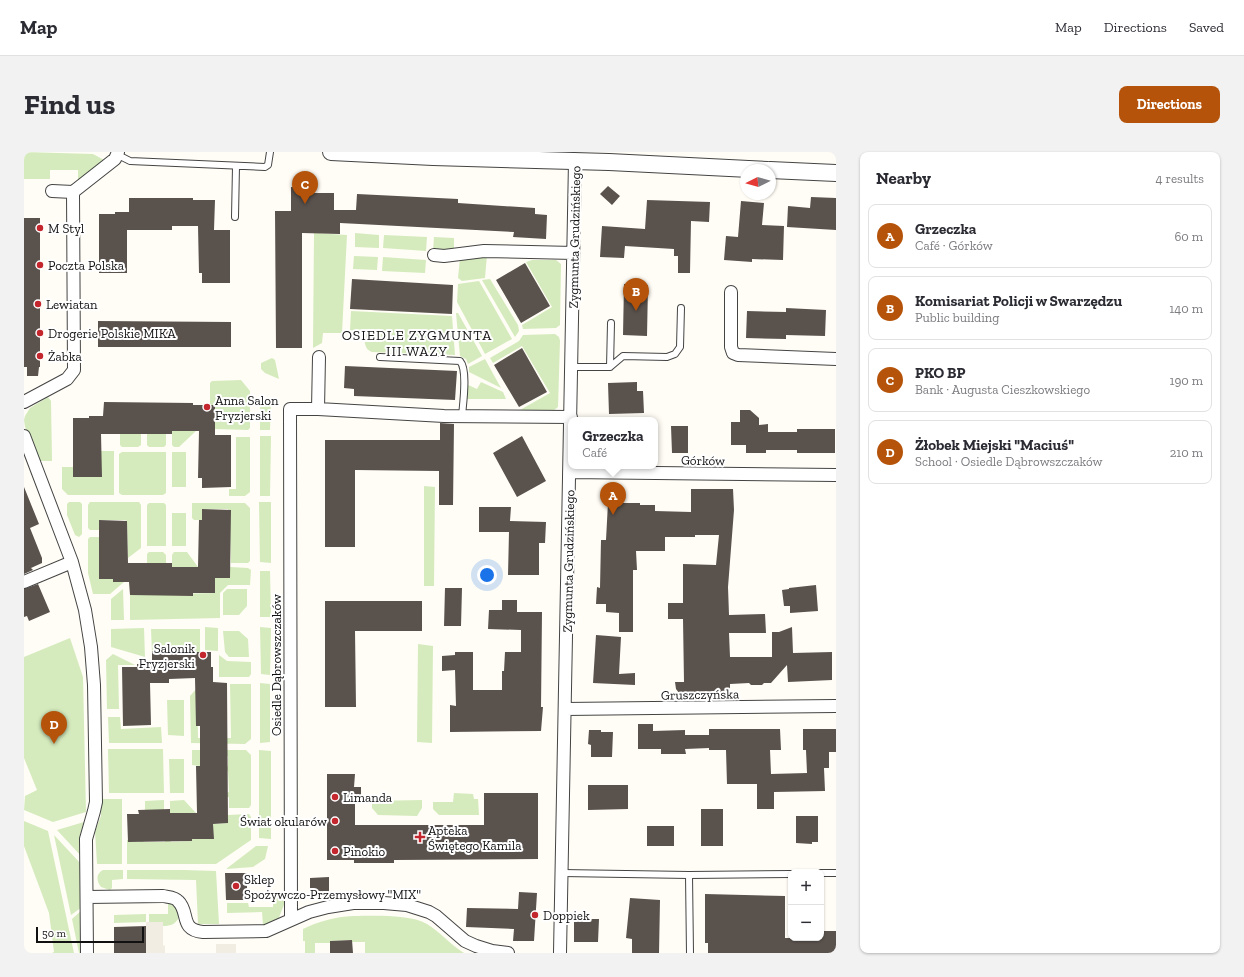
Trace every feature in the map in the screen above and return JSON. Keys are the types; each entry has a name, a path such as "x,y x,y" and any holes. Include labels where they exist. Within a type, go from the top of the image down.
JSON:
{"street":[{"path":"331,152 432,157 575,156 740,168"},
{"path":"52,191 74,192 112,162 118,153"},
{"name":"Zygmunta Grudzińskiego","path":"571,417 575,156"},
{"path":"776,170 836,173"},
{"path":"24,402 67,379 74,370 74,192"},
{"path":"434,255 444,256 484,251 574,253"},
{"path":"731,292 731,347 733,353 738,355 836,359"},
{"path":"319,357 314,409 462,416 571,417"},
{"name":"Osiedle Dąbrowszczaków","path":"291,920 290,409 314,409"},
{"path":"25,443 72,562 87,621 91,647 94,685 96,802 86,839 87,953"},
{"name":"Zygmunta Grudzińskiego","path":"560,953 570,469"},
{"name":"Górków","path":"570,472 836,475"},
{"path":"24,582 72,562"},
{"name":"Gruszczyńska","path":"565,710 836,706"},
{"path":"87,897 147,892 167,896 177,900 181,906 188,925 192,929 199,931 266,931 319,909 343,904 368,903 407,905 421,909 436,916 466,941 476,946 492,951 508,953"}],"lane":[{"path":"118,153 130,161 267,167 269,164 270,152"},
{"path":"235,217 236,166"},
{"path":"572,367 610,367 623,356 667,357 675,354 680,347 680,308"},
{"path":"610,367 611,324"},
{"path":"380,357 460,361 463,365 464,373 462,416"},
{"path":"562,873 689,875 788,874"},
{"path":"824,873 836,873"},
{"path":"689,875 690,953"}],"green space":[{"path":"24,152 93,154 104,160 81,180 78,180 78,170 50,170 50,179 24,179"},
{"path":"314,233 347,235 342,333 323,333 322,343 313,348"},
{"path":"355,233 379,235 379,248 355,247"},
{"path":"384,235 427,237 426,251 383,248"},
{"path":"434,237 454,238 454,250 433,251"},
{"path":"487,255 485,278 462,281 458,278 460,258"},
{"path":"354,256 378,257 377,270 353,269"},
{"path":"383,257 426,260 425,273 382,271"},
{"path":"532,260 556,260 561,264 560,325 556,328 523,329 522,325 552,307 526,262"},
{"path":"490,279 518,325 519,331 515,337 482,280"},
{"path":"479,281 512,339 485,354 457,302 458,284"},
{"path":"351,311 452,316 455,355 369,351 366,347 362,333 350,330"},
{"path":"456,313 458,313 482,356 468,364 466,359 460,356"},
{"path":"555,334 559,337 560,341 558,407 553,411 521,411 520,410 550,393 522,346 493,363 490,358 519,341 523,335"},
{"path":"272,358 275,360 279,379 265,373 261,369 261,363"},
{"path":"485,359 501,388 469,372 469,367"},
{"path":"241,380 250,391 250,428 248,430 215,429 215,405 210,405 210,383 212,381"},
{"path":"481,382 503,392 506,399 466,399 466,384 477,389"},
{"path":"48,397 51,401 52,461 40,461 25,427 24,420 30,408"},
{"path":"260,401 271,401 270,430 260,430"},
{"path":"120,430 141,430 141,445 138,447 122,447 120,445"},
{"path":"147,430 166,431 166,445 164,447 149,447 147,445"},
{"path":"172,431 196,431 179,447 174,447 172,445"},
{"path":"260,436 271,436 270,496 260,496"},
{"path":"236,437 250,437 250,492 245,496 229,496 229,489 236,489"},
{"path":"101,451 114,451 114,495 68,495 62,489 62,467 73,467 73,477 99,477"},
{"path":"122,452 166,452 166,493 163,495 122,495 119,493 119,454"},
{"path":"172,452 186,452 186,487 172,487"},
{"path":"424,486 435,487 434,586 424,586"},
{"path":"69,502 80,502 82,504 82,534 79,537 75,535 67,515 67,504"},
{"path":"90,502 139,502 141,505 141,548 128,558 127,521 125,520 100,520 99,530 90,530 88,528 88,505"},
{"path":"259,502 271,502 271,563 260,562"},
{"path":"149,503 164,503 166,505 166,546 147,546 147,505"},
{"path":"192,503 245,503 250,508 250,561 248,563 231,563 228,509 203,509 202,520 194,520 192,518"},
{"path":"172,513 186,513 186,546 172,546"},
{"path":"90,537 99,537 99,579 113,579 113,582 124,582 110,594 93,594 88,573 88,539"},
{"path":"149,552 163,552 166,555 166,567 147,567 147,554"},
{"path":"174,552 187,552 198,567 172,567 172,555"},
{"path":"230,567 248,568 251,570 250,585 228,585 220,593 220,618 130,620 130,595 215,593 215,578 229,578"},
{"path":"260,571 270,571 271,617 260,617"},
{"path":"123,589 124,620 111,620 111,599"},
{"path":"227,589 247,589 247,606 239,615 223,615 223,593"},
{"path":"205,627 218,628 218,651 205,650"},
{"path":"260,627 271,628 270,675 261,674"},
{"path":"144,628 145,657 111,647 111,629"},
{"path":"151,629 200,629 200,652 152,653"},
{"path":"223,631 239,631 248,639 249,657 229,657 225,652"},
{"path":"70,638 83,677 86,812 53,822 24,810 25,796 37,790 24,758 24,657"},
{"path":"418,644 433,646 432,743 417,742"},
{"path":"113,654 135,665 118,665 119,709 107,709 106,660"},
{"path":"219,655 227,661 251,662 251,674 249,677 219,677"},
{"path":"260,683 270,684 270,742 260,743"},
{"path":"230,684 251,684 251,739 245,744 191,743 190,696 197,688 198,738 231,738"},
{"path":"167,700 184,700 184,736 168,735"},
{"path":"108,717 120,717 121,729 161,727 162,743 109,743"},
{"path":"108,749 163,749 164,793 109,793"},
{"path":"192,750 246,750 251,755 251,805 249,808 229,808 229,797 227,797 226,793 229,792 228,771 226,771 226,767 228,766 228,756 200,755 200,766 192,765"},
{"path":"259,750 271,751 271,839 259,838"},
{"path":"169,759 184,759 184,793 170,793"},
{"path":"454,793 473,794 474,799 478,799 479,815 439,815 433,809 433,802 453,802"},
{"path":"101,799 122,799 122,864 97,864 95,831 101,816"},
{"path":"164,800 164,814 145,814 145,801"},
{"path":"184,800 196,813 170,813 170,801"},
{"path":"422,800 422,808 417,816 378,815 372,808 372,801"},
{"path":"249,814 251,817 251,840 216,864 127,864 127,840 129,840 129,842 139,842 139,840 144,840 144,842 165,842 165,840 170,839 171,842 191,841 192,839 213,839 213,824 228,823 228,815"},
{"path":"24,821 48,831 74,953 52,953 54,952 49,913 24,846"},
{"path":"84,822 80,836 81,856 57,830"},
{"path":"54,835 81,864 82,907 71,915"},
{"path":"256,846 268,846 265,859 253,867 226,869"},
{"path":"103,870 123,870 123,879 112,880 112,888 110,890 101,887 98,883 98,876"},
{"path":"127,870 216,871 219,924 198,924 196,880 127,879"},
{"path":"283,896 285,902 278,920 269,924 263,925 262,912 227,913 227,903 248,903 249,907 273,907 273,897"},
{"path":"168,903 175,906 179,914 179,917 175,923 163,926 163,922 149,922 149,914 168,914"},
{"path":"81,911 82,953 79,953 72,919"},
{"path":"146,914 146,922 114,923 114,915"},
{"path":"353,916 391,916 420,921 432,927 464,953 365,953 365,942 352,942 352,940 330,941 330,943 315,943 315,953 305,953 303,929 327,920"}],"shaded area":[{"path":"146,922 163,922 163,945 165,946 165,953 146,953"},
{"path":"216,944 236,944 236,953 216,953"}],"building":[{"path":"608,186 620,196 612,205 600,194"},
{"path":"291,187 304,188 304,193 334,193 334,210 356,210 357,194 458,199 458,203 535,208 535,214 547,215 546,239 513,237 514,232 340,223 340,234 302,233 302,348 276,348 275,211 291,211"},
{"path":"811,197 836,198 836,230 787,227 788,206 810,208"},
{"path":"129,198 193,198 193,200 215,200 214,230 230,230 230,283 202,283 202,273 199,273 198,226 172,226 172,230 127,230 127,273 99,273 99,214 129,212"},
{"path":"647,200 710,202 709,222 691,221 690,273 678,273 678,256 674,256 674,249 625,246 624,258 600,257 602,226 645,229"},
{"path":"741,201 764,203 762,225 784,226 783,260 752,259 752,262 724,260 726,236 738,237"},
{"path":"24,218 40,218 40,367 38,376 27,376 27,367 24,367"},
{"path":"525,263 550,306 521,323 496,280"},
{"path":"352,279 453,285 452,314 350,309"},
{"path":"624,284 648,285 647,336 623,335"},
{"path":"786,308 826,310 825,336 786,335 786,339 746,338 747,311 786,312"},
{"path":"98,321 231,322 231,347 98,347"},
{"path":"522,348 547,392 519,407 494,365"},
{"path":"345,366 457,371 455,400 354,396 354,389 344,388"},
{"path":"637,382 637,391 643,391 644,413 609,414 608,383"},
{"path":"104,402 193,403 193,405 215,405 215,435 231,435 231,487 202,488 202,478 198,478 199,431 172,431 172,434 101,434 102,477 73,477 73,418 103,416"},
{"path":"740,410 750,410 759,418 759,425 768,424 768,432 797,432 797,429 835,429 835,453 797,453 797,450 766,450 766,453 746,453 746,445 731,445 731,422 740,422"},
{"path":"440,423 454,424 453,505 439,505 439,471 355,470 355,547 325,547 325,440 440,440"},
{"path":"671,426 688,426 688,453 672,453"},
{"path":"522,436 546,481 517,497 493,453"},
{"path":"24,487 39,524 30,528 42,558 42,563 31,568 33,570 24,574"},
{"path":"691,489 733,489 734,510 728,587 729,615 765,614 766,633 729,633 730,657 772,657 772,632 779,632 792,627 793,653 832,652 832,680 788,682 787,665 771,683 764,683 762,685 751,685 749,683 730,684 730,693 679,693 676,689 675,682 684,682 683,619 668,619 668,603 683,603 683,564 716,565 719,535 665,537 665,551 636,551 637,570 633,570 633,632 619,632 619,613 606,612 606,604 596,604 597,587 600,588 601,540 606,540 608,503 640,503 640,505 655,505 655,511 691,512"},
{"path":"479,507 511,507 510,521 546,522 545,543 539,543 539,575 508,575 509,532 479,532"},
{"path":"202,509 231,510 230,578 215,578 215,593 193,593 193,596 130,595 129,582 113,582 113,579 99,579 99,520 127,521 128,563 172,563 172,567 198,567 199,520 202,520"},
{"path":"38,584 50,612 29,621 27,616 24,617 24,589"},
{"path":"816,585 818,611 790,613 790,606 784,606 782,590"},
{"path":"445,588 462,588 461,626 444,626"},
{"path":"502,600 517,600 517,612 542,612 541,707 543,707 541,731 450,732 450,705 456,706 455,670 442,671 442,656 455,655 455,652 473,652 473,690 502,690 502,671 504,671 505,652 521,652 521,630 488,629 489,610 502,610"},
{"path":"325,601 422,601 422,631 355,631 356,707 325,707"},
{"path":"596,635 621,637 619,674 635,673 635,685 593,683"},
{"path":"189,650 189,652 211,652 213,682 227,683 228,823 213,824 214,839 192,839 192,841 128,842 127,814 139,814 138,810 170,809 170,813 197,813 196,766 200,766 200,726 196,726 195,678 169,679 169,683 150,683 151,725 123,726 122,667 137,667 137,664 152,664 152,651"},
{"path":"638,724 653,724 653,731 685,730 685,735 709,735 709,729 780,729 781,750 770,750 771,774 807,773 806,750 803,750 803,729 836,729 836,752 829,752 829,768 824,768 825,791 774,792 774,809 757,809 757,784 727,784 726,750 709,750 709,748 685,749 686,754 661,754 661,749 638,749"},
{"path":"589,730 613,732 612,757 591,757 591,745 588,744"},
{"path":"327,774 355,774 354,787 361,787 361,800 355,800 355,825 484,825 484,793 538,793 538,859 394,860 394,863 354,863 354,860 327,860"},
{"path":"588,785 628,785 628,809 588,810"},
{"path":"701,809 723,809 723,846 701,846"},
{"path":"796,816 818,816 818,842 812,842 812,844 796,843"},
{"path":"647,826 674,826 674,846 647,846"},
{"name":"Sklep Spożywczo-Przemysłowy \"MIX\"","path":"225,873 247,873 247,900 226,900"},
{"path":"329,877 329,892 310,892 310,878"},
{"path":"519,892 537,893 534,941 513,941 514,929 466,927 467,908 518,909"},
{"path":"705,894 785,896 785,938 788,938 788,941 824,941 824,931 836,931 836,953 708,953 708,943 705,943"},
{"path":"630,898 660,900 659,953 632,953 632,939 626,938"},
{"path":"574,919 599,919 598,942 574,942"},
{"path":"146,926 146,953 114,953 114,927"},
{"path":"352,940 353,953 330,953 330,941"}],"place":[{"name":"PKO BP","path":"305,204"},
{"name":"M Styl","path":"40,228"},
{"name":"Poczta Polska","path":"40,265"},
{"name":"Lewiatan","path":"38,304"},
{"name":"Komisariat Policji w Swarzędzu","path":"636,311"},
{"name":"Drogerie Polskie MIKA","path":"40,333"},
{"name":"Żabka","path":"40,356"},
{"name":"Anna Salon Fryzjerski","path":"207,407"},
{"name":"Grzeczka","path":"613,515"},
{"name":"Salonik Fryzjerski","path":"203,655"},
{"name":"Żłobek Miejski \"Maciuś\"","path":"54,744"},
{"name":"Limanda","path":"335,797"},
{"name":"Świat okularów","path":"335,821"},
{"name":"Apteka Świętego Kamila","path":"420,837"},
{"name":"Pinokio","path":"335,851"},
{"name":"Sklep Spożywczo-Przemysłowy \"MIX\"","path":"236,886"},
{"name":"Doppiek","path":"535,915"}],"district":[{"name":"OSIEDLE ZYGMUNTA III WAZY","path":"417,344"}]}
